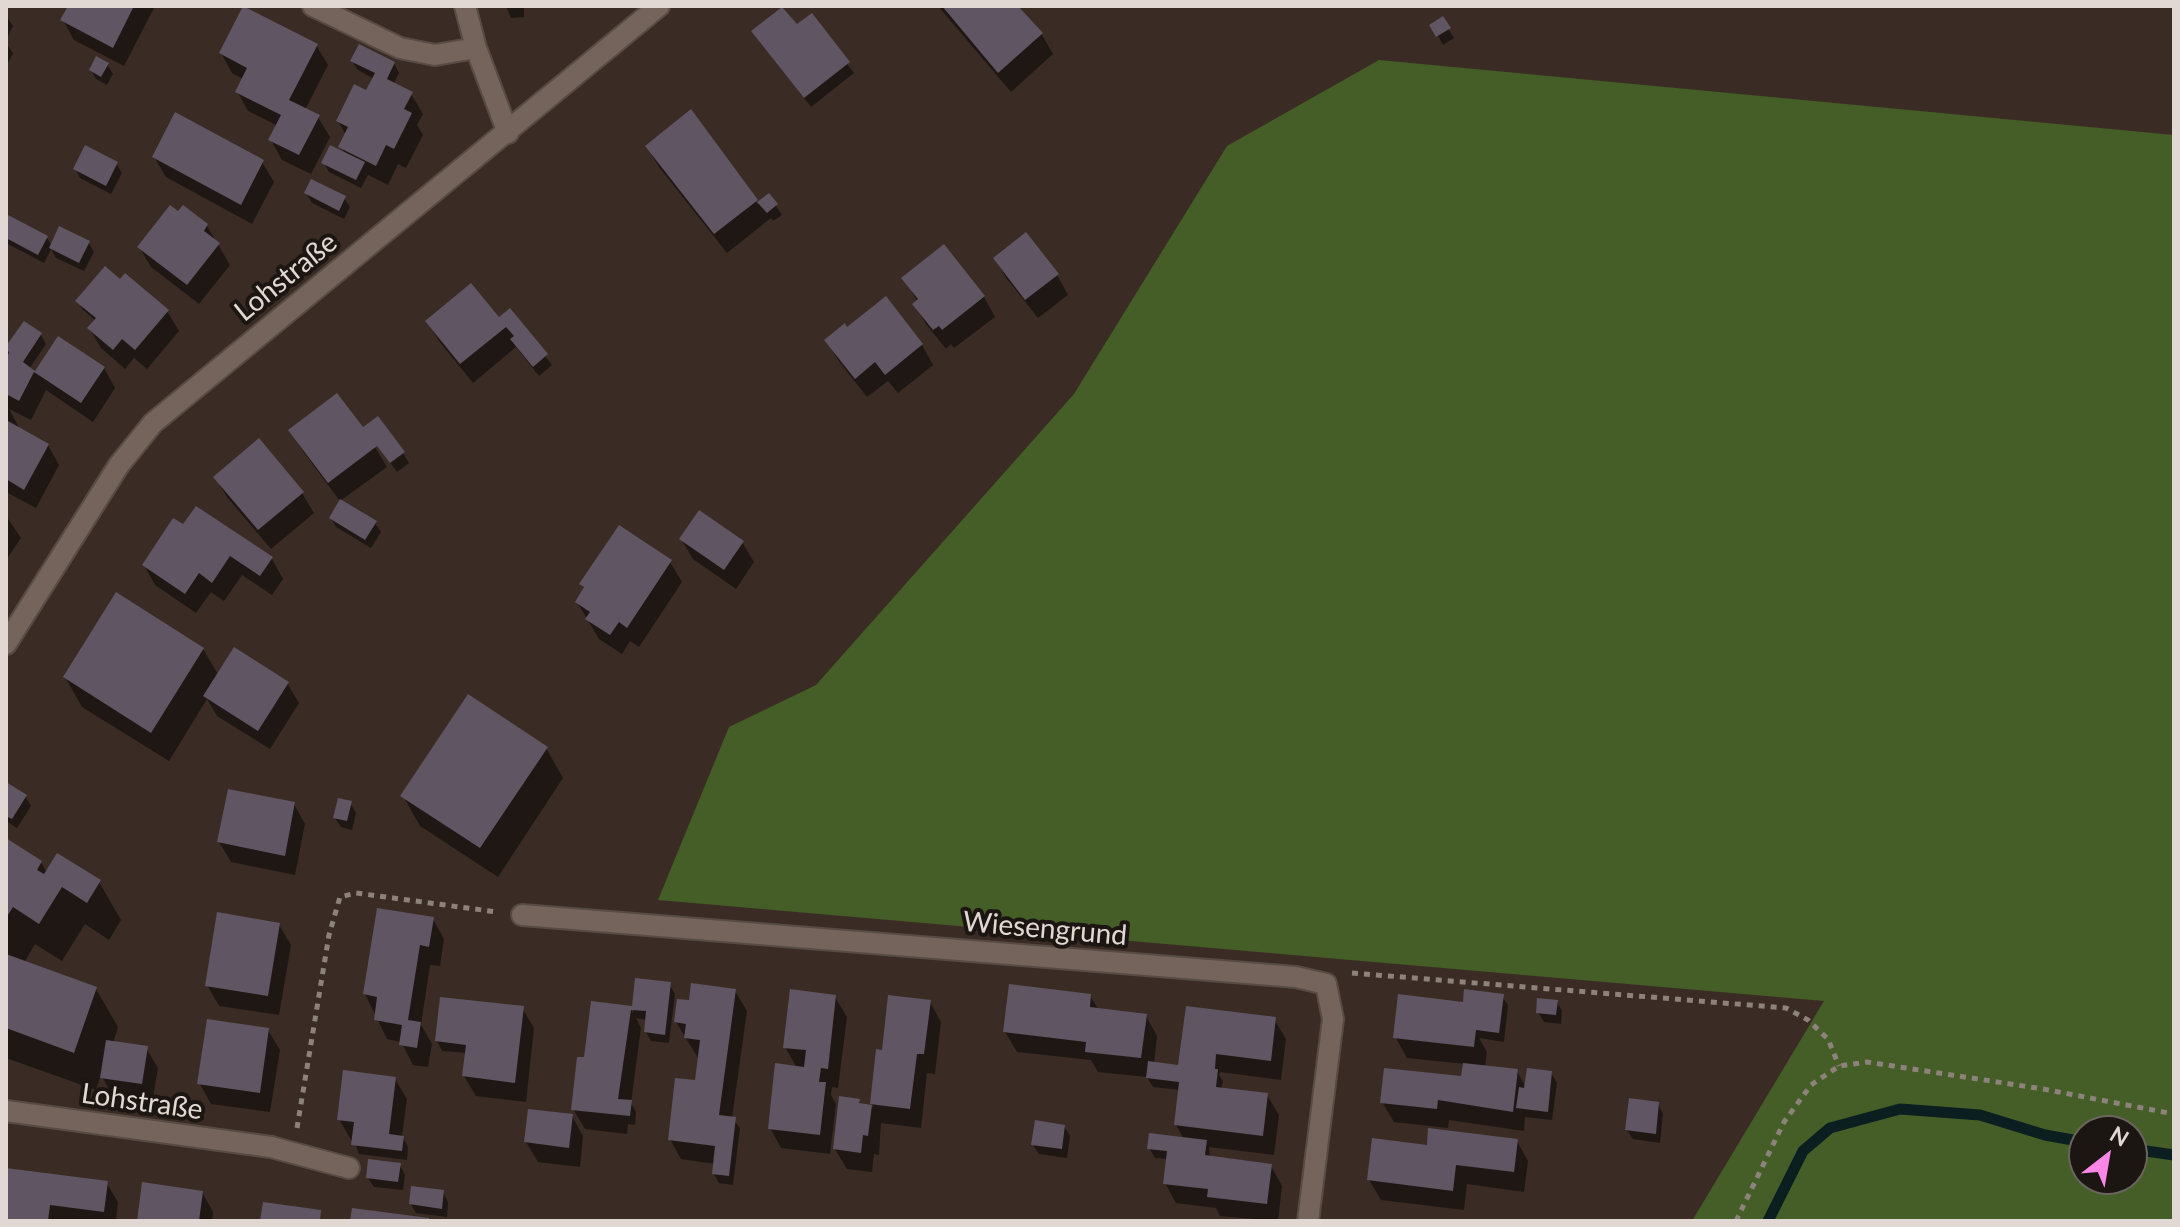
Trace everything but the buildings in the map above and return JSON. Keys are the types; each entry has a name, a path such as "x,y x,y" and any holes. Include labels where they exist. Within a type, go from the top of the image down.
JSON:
{"street":[{"path":"313,6 400,48 435,55 476,48"},
{"path":"465,6 476,48 508,133"},
{"name":"Lohstraße","path":"6,644 119,465 153,423 659,6"},
{"name":"Wiesengrund","path":"522,915 1296,977 1326,984"},
{"path":"1308,1221 1333,1019 1326,984"},
{"name":"Lohstraße","path":"6,1111 271,1147 349,1168"}],"path":[{"path":"271,1147 297,1128 329,935 340,897 356,893 522,915"},
{"path":"1326,984 1348,972 1786,1008 1808,1020 1828,1039 1839,1066"},
{"path":"1736,1221 1784,1122 1811,1085 1839,1066 1867,1062 2043,1089 2174,1114"}],"green space":[{"path":"1379,60 2174,135 2174,1221 1692,1221 1824,1001 658,900 729,727 816,685 1074,394 1227,146"}],"waterway":[{"path":"1768,1221 1803,1151 1830,1128 1900,1109 1980,1115 2068,1139"},
{"path":"2148,1151 2174,1155"}]}
